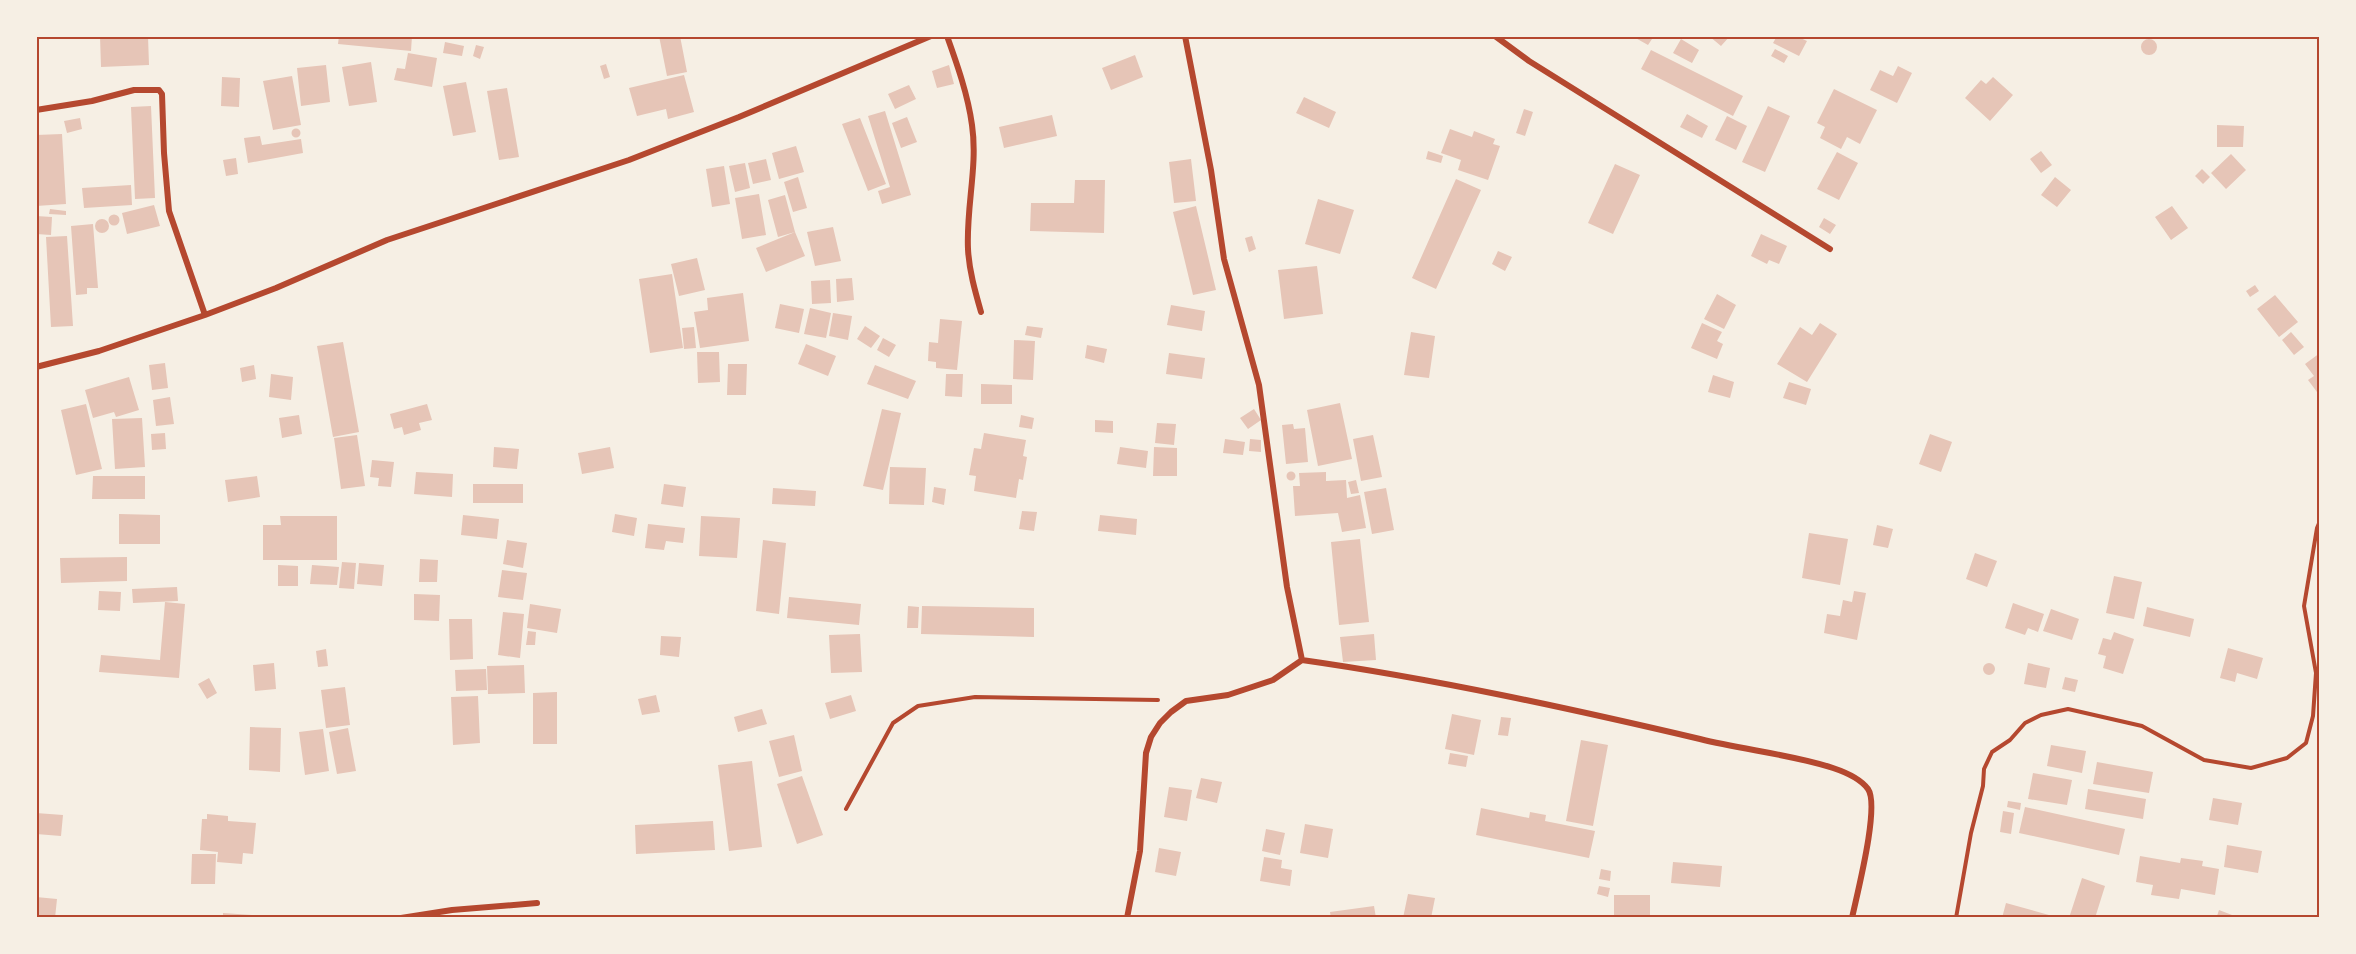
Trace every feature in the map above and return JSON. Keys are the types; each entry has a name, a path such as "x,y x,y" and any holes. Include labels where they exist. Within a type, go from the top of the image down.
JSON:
{"street":[{"path":"36,367 99,351 205,315 276,288 387,240 640,156 931,36"},
{"path":"947,36 972,124 974,164 968,248 972,283 981,312"},
{"path":"1185,36 1211,171 1224,259 1259,385 1287,587 1302,660"},
{"path":"1495,36 1529,61 1830,249"},
{"path":"36,110 92,101 134,90 159,90 162,94 169,211 205,315"},
{"path":"1127,918 1140,851 1146,753 1151,737 1160,723 1186,701 1228,695 1274,680 1302,660 1378,671 1648,727 1818,763 1852,776 1864,784 1872,798 1866,850 1852,918"},
{"path":"400,918 452,910 537,903"}],"path":[{"path":"1956,918 1971,833 1983,786 1983,769 1992,752 2010,740 2025,723 2041,715 2068,709 2142,726 2204,760 2251,768 2287,758 2306,743 2313,716 2316,674 2304,606 2320,521"},
{"path":"846,809 893,723 918,706 975,697 1186,701"}],"building":[{"path":"100,36 148,36 149,65 101,67"},
{"path":"339,36 412,36 411,51 338,44"},
{"path":"507,36 536,36 536,38 507,39"},
{"path":"659,36 680,36 687,72 667,76"},
{"path":"1632,36 1647,36 1652,39 1648,45"},
{"path":"1709,36 1730,36 1721,46"},
{"path":"1777,36 1796,36 1807,41 1799,56 1773,43"},
{"path":"1681,39 1699,50 1692,63 1673,53"},
{"path":"2146,39 2152,39 2157,47 2155,53 2146,55 2141,50 2141,44"},
{"path":"445,42 464,46 462,56 443,53"},
{"path":"476,45 484,47 480,59 473,56"},
{"path":"1775,49 1788,56 1784,63 1771,56"},
{"path":"1651,50 1743,96 1733,116 1641,69"},
{"path":"408,53 437,58 432,87 394,80 397,68 405,69"},
{"path":"1135,55 1143,77 1111,90 1102,68"},
{"path":"371,62 377,102 349,106 342,67"},
{"path":"606,64 610,77 604,79 600,66"},
{"path":"326,65 330,102 301,106 297,68"},
{"path":"949,65 954,84 937,88 932,71"},
{"path":"1898,66 1912,73 1897,103 1870,90 1880,70 1893,76"},
{"path":"684,75 694,112 668,119 666,109 637,116 629,88"},
{"path":"292,76 301,125 273,130 263,81"},
{"path":"222,77 240,78 239,107 221,106"},
{"path":"1993,77 2013,95 1990,121 1965,98 1981,80 1986,84"},
{"path":"466,82 476,132 453,136 443,86"},
{"path":"909,85 916,99 895,109 888,94"},
{"path":"507,88 519,157 499,160 487,91"},
{"path":"1834,89 1877,110 1860,144 1847,137 1841,149 1820,138 1825,127 1817,123"},
{"path":"1304,97 1336,112 1329,128 1296,113"},
{"path":"151,106 155,198 135,199 131,107"},
{"path":"1768,106 1790,116 1765,172 1742,162"},
{"path":"1524,109 1533,112 1525,136 1516,133"},
{"path":"885,111 911,195 882,204 878,191 890,187 868,116"},
{"path":"1687,114 1708,126 1702,138 1680,127"},
{"path":"1052,115 1057,136 1004,148 999,127"},
{"path":"1727,116 1747,126 1736,150 1715,140"},
{"path":"907,117 917,142 901,148 892,123"},
{"path":"80,118 82,129 67,133 64,121"},
{"path":"860,118 886,184 868,191 842,124"},
{"path":"2217,125 2244,126 2243,147 2217,147"},
{"path":"296,129 300,133 296,137 292,133"},
{"path":"1450,129 1472,137 1474,131 1495,139 1493,144 1500,146 1488,180 1458,170 1461,160 1441,153"},
{"path":"62,134 66,204 36,206 36,135"},
{"path":"260,136 262,145 301,139 303,153 248,163 244,138"},
{"path":"796,146 804,172 779,179 772,153"},
{"path":"1428,151 1443,156 1441,163 1426,159"},
{"path":"2041,151 2052,165 2041,173 2030,159"},
{"path":"1837,152 1858,163 1839,200 1817,189"},
{"path":"2231,154 2246,170 2226,189 2211,173"},
{"path":"236,158 238,174 226,176 223,160"},
{"path":"766,159 771,180 753,184 748,163"},
{"path":"1191,159 1196,201 1174,203 1169,162"},
{"path":"745,163 750,188 735,192 729,166"},
{"path":"1615,164 1640,175 1613,234 1588,223"},
{"path":"724,166 730,204 712,207 706,169"},
{"path":"2202,169 2210,177 2203,184 2195,176"},
{"path":"798,177 807,208 793,212 784,182"},
{"path":"2055,177 2071,190 2057,207 2041,195"},
{"path":"1456,179 1481,190 1436,289 1412,278"},
{"path":"1075,180 1105,180 1104,233 1030,231 1031,203 1074,203"},
{"path":"131,185 132,205 84,208 82,188"},
{"path":"759,194 766,235 742,239 735,198"},
{"path":"785,195 795,232 778,237 768,200"},
{"path":"1318,199 1354,210 1340,254 1305,244"},
{"path":"154,205 160,226 127,234 122,213"},
{"path":"1196,206 1216,290 1193,295 1173,212"},
{"path":"2172,206 2188,228 2171,240 2155,217"},
{"path":"50,209 66,211 66,215 49,214"},
{"path":"114,215 118,216 118,224 114,225 110,224 109,220 110,216"},
{"path":"36,216 52,217 51,235 36,234"},
{"path":"1824,218 1836,225 1830,234 1819,227"},
{"path":"102,219 107,221 109,226 107,231 102,233 97,231 95,226 97,221"},
{"path":"93,224 98,288 87,288 87,294 76,295 71,226"},
{"path":"833,227 841,261 815,266 807,232"},
{"path":"795,232 805,256 766,272 756,248"},
{"path":"1761,234 1787,246 1779,264 1769,260 1767,264 1751,256"},
{"path":"67,236 73,326 51,327 46,237"},
{"path":"1252,236 1256,249 1249,252 1245,238"},
{"path":"1498,251 1512,257 1505,271 1492,264"},
{"path":"697,258 705,290 679,296 671,264"},
{"path":"1317,266 1323,314 1284,319 1278,270"},
{"path":"672,274 683,348 650,353 639,279"},
{"path":"852,278 854,300 837,302 836,279"},
{"path":"830,280 831,303 812,304 811,281"},
{"path":"2255,285 2259,291 2250,297 2246,291"},
{"path":"743,293 749,341 700,348 694,312 708,310 707,298"},
{"path":"1717,294 1736,305 1724,329 1704,319"},
{"path":"2275,295 2298,322 2279,337 2257,309"},
{"path":"780,304 804,309 799,333 775,328"},
{"path":"1171,305 1205,311 1202,331 1167,325"},
{"path":"810,308 831,313 826,338 804,334"},
{"path":"833,313 852,316 848,340 829,336"},
{"path":"940,319 962,321 957,370 936,368 936,362 928,361 929,342 938,343"},
{"path":"1702,323 1722,332 1717,341 1723,344 1717,359 1691,348"},
{"path":"1820,323 1837,334 1807,382 1777,364 1800,327 1812,335"},
{"path":"865,326 880,336 871,348 857,339"},
{"path":"1027,326 1043,328 1041,338 1025,335"},
{"path":"694,327 696,348 684,349 682,328"},
{"path":"1411,332 1435,336 1429,378 1404,375"},
{"path":"2291,332 2304,347 2294,355 2282,340"},
{"path":"883,338 896,345 889,357 877,350"},
{"path":"1014,340 1035,341 1033,380 1013,379"},
{"path":"343,342 359,432 333,437 317,346"},
{"path":"806,344 836,356 828,376 798,364"},
{"path":"1087,345 1107,349 1104,363 1085,358"},
{"path":"697,352 719,352 720,382 698,383"},
{"path":"1169,353 1205,358 1202,379 1166,374"},
{"path":"2320,353 2320,396 2308,380 2314,376 2305,364"},
{"path":"165,363 168,388 152,390 149,365"},
{"path":"728,364 747,364 746,395 727,395"},
{"path":"254,365 256,379 242,382 240,368"},
{"path":"875,365 916,381 908,399 867,384"},
{"path":"271,374 293,377 291,400 269,397"},
{"path":"946,374 963,374 962,397 945,396"},
{"path":"1713,375 1734,382 1730,398 1708,392"},
{"path":"129,377 139,410 116,417 114,412 93,418 85,390"},
{"path":"1789,382 1811,389 1806,405 1783,398"},
{"path":"981,384 1012,385 1012,404 981,404"},
{"path":"170,397 174,424 156,426 153,400"},
{"path":"1340,403 1352,459 1318,466 1307,410"},
{"path":"86,404 102,469 76,475 61,410"},
{"path":"427,404 432,420 419,423 421,430 404,435 402,427 394,429 390,414"},
{"path":"882,409 901,413 883,490 863,486"},
{"path":"1254,409 1261,420 1248,429 1240,418"},
{"path":"299,415 302,434 282,438 279,418"},
{"path":"1021,415 1034,418 1032,429 1019,427"},
{"path":"142,418 145,467 115,469 112,419"},
{"path":"1095,420 1113,421 1113,433 1095,432"},
{"path":"1157,423 1176,424 1174,445 1155,443"},
{"path":"1293,424 1294,429 1305,428 1308,462 1286,464 1282,425"},
{"path":"165,433 166,449 152,450 151,434"},
{"path":"984,433 1026,440 1023,456 1027,457 1023,480 1019,479 1016,498 974,491 976,476 969,475 974,448 981,449"},
{"path":"1930,434 1952,442 1941,472 1919,464"},
{"path":"357,435 365,486 341,489 334,438"},
{"path":"1373,435 1382,477 1361,481 1353,439"},
{"path":"1225,439 1245,442 1243,455 1223,453"},
{"path":"1250,439 1261,440 1261,452 1249,451"},
{"path":"494,447 519,449 517,469 493,467"},
{"path":"610,447 614,468 582,474 578,453"},
{"path":"1120,447 1148,451 1146,468 1117,464"},
{"path":"1154,447 1177,448 1177,476 1153,476"},
{"path":"372,460 394,462 391,487 378,486 379,478 370,477"},
{"path":"890,467 926,468 924,505 889,504"},
{"path":"416,472 453,474 452,497 414,494"},
{"path":"1291,472 1295,476 1291,480 1287,476"},
{"path":"1326,472 1326,481 1346,480 1347,498 1360,495 1366,528 1342,532 1338,513 1295,516 1293,486 1300,486 1299,473"},
{"path":"93,476 145,476 145,499 92,499"},
{"path":"257,476 260,497 228,502 225,480"},
{"path":"1356,480 1359,493 1351,494 1348,482"},
{"path":"473,484 523,484 523,503 473,503"},
{"path":"664,484 686,487 683,507 661,504"},
{"path":"934,487 946,489 944,505 932,502"},
{"path":"773,488 816,491 815,506 772,504"},
{"path":"1386,488 1394,530 1372,534 1364,492"},
{"path":"1022,511 1037,512 1034,531 1019,529"},
{"path":"119,514 160,515 160,544 119,544"},
{"path":"615,514 637,518 634,536 612,532"},
{"path":"463,515 499,519 497,539 461,535"},
{"path":"1100,515 1137,519 1136,535 1098,531"},
{"path":"280,516 337,516 337,560 263,560 263,525 281,525"},
{"path":"701,516 740,518 737,558 699,556"},
{"path":"648,524 685,528 683,543 666,541 664,550 645,548"},
{"path":"1877,525 1893,529 1888,548 1873,545"},
{"path":"1809,533 1848,539 1840,585 1802,578"},
{"path":"1360,539 1369,622 1339,625 1331,542"},
{"path":"507,540 527,543 523,568 503,564"},
{"path":"763,540 786,543 779,614 756,611"},
{"path":"1975,553 1997,561 1987,587 1966,579"},
{"path":"127,557 127,581 61,583 60,558"},
{"path":"420,559 438,560 437,582 419,582"},
{"path":"342,562 356,563 354,589 339,588"},
{"path":"359,563 384,565 382,586 357,584"},
{"path":"278,565 298,566 298,586 278,586"},
{"path":"312,565 339,567 337,585 310,584"},
{"path":"502,570 527,573 523,600 498,597"},
{"path":"2114,576 2142,582 2134,619 2106,613"},
{"path":"177,587 178,601 133,603 132,589"},
{"path":"99,591 121,592 120,611 98,610"},
{"path":"1854,591 1866,593 1857,640 1824,633 1827,614 1840,616 1843,600 1852,602"},
{"path":"414,594 440,595 439,621 414,620"},
{"path":"789,597 861,604 859,625 787,618"},
{"path":"165,602 185,604 179,678 99,672 101,655 160,660"},
{"path":"2013,603 2044,614 2038,632 2028,628 2025,635 2005,628"},
{"path":"530,604 561,609 557,633 527,628"},
{"path":"908,606 919,607 918,628 907,628"},
{"path":"922,606 1034,608 1034,637 921,634"},
{"path":"2147,607 2194,619 2190,637 2143,626"},
{"path":"2051,609 2079,619 2072,640 2043,631"},
{"path":"503,612 524,614 520,658 498,655"},
{"path":"449,619 472,619 473,659 450,660"},
{"path":"528,631 536,632 535,645 526,645"},
{"path":"2114,632 2134,639 2123,674 2103,668 2106,656 2098,654 2103,638 2111,640"},
{"path":"860,634 862,672 831,673 829,635"},
{"path":"1374,634 1376,660 1343,662 1340,637"},
{"path":"661,636 681,637 679,657 660,655"},
{"path":"2228,648 2263,658 2257,679 2237,673 2235,682 2220,678"},
{"path":"326,649 328,666 318,667 316,651"},
{"path":"274,663 276,689 255,691 253,665"},
{"path":"1991,663 1995,669 1991,675 1987,675 1983,667"},
{"path":"2028,663 2050,668 2046,688 2024,684"},
{"path":"524,665 525,693 488,694 487,666"},
{"path":"486,669 487,690 456,691 455,670"},
{"path":"2065,677 2078,680 2075,692 2062,689"},
{"path":"209,678 217,693 207,699 198,684"},
{"path":"345,687 350,725 326,728 321,690"},
{"path":"557,692 557,744 533,744 533,693"},
{"path":"656,695 660,712 642,715 638,699"},
{"path":"851,695 856,711 830,719 825,703"},
{"path":"478,696 480,743 453,745 451,697"},
{"path":"762,709 767,724 738,732 734,717"},
{"path":"1452,714 1481,720 1474,755 1445,749"},
{"path":"1501,717 1511,718 1508,736 1498,735"},
{"path":"250,727 281,728 280,772 249,770"},
{"path":"348,728 356,771 337,774 329,732"},
{"path":"323,729 329,771 305,775 299,732"},
{"path":"794,735 802,771 779,777 769,741"},
{"path":"1581,740 1608,745 1593,826 1566,821"},
{"path":"2051,745 2086,751 2082,773 2047,766"},
{"path":"1450,753 1468,756 1466,767 1448,764"},
{"path":"752,761 762,847 729,851 718,765"},
{"path":"2097,762 2153,772 2149,793 2093,784"},
{"path":"2033,773 2072,780 2067,805 2028,799"},
{"path":"802,776 823,835 797,844 777,784"},
{"path":"1201,778 1222,782 1217,803 1196,798"},
{"path":"1169,787 1192,790 1187,821 1164,817"},
{"path":"2088,789 2146,799 2143,819 2085,809"},
{"path":"2213,798 2242,803 2238,825 2209,820"},
{"path":"2008,801 2021,803 2020,810 2007,807"},
{"path":"2025,807 2125,829 2119,855 2019,833"},
{"path":"1481,808 1529,818 1530,812 1546,815 1545,821 1595,831 1589,858 1476,835"},
{"path":"2003,811 2014,813 2011,834 2000,832"},
{"path":"36,813 63,815 61,836 36,834"},
{"path":"207,814 228,816 228,821 256,823 253,854 243,853 242,864 217,862 218,852 200,850 202,819 207,819"},
{"path":"713,821 715,850 636,854 635,825"},
{"path":"1305,824 1333,829 1328,858 1300,853"},
{"path":"1266,829 1285,833 1280,855 1262,851"},
{"path":"2227,845 2262,851 2258,873 2224,867"},
{"path":"1159,848 1181,852 1176,876 1155,872"},
{"path":"192,854 216,854 215,884 191,884"},
{"path":"2140,856 2180,863 2181,858 2203,861 2202,866 2219,869 2215,895 2181,889 2179,899 2151,895 2153,885 2136,882"},
{"path":"1264,857 1282,860 1281,868 1292,870 1290,886 1260,881"},
{"path":"1673,862 1722,866 1720,887 1671,883"},
{"path":"1601,869 1611,871 1610,881 1599,879"},
{"path":"2082,878 2105,886 2095,918 2069,918"},
{"path":"1599,886 1610,888 1608,897 1597,894"},
{"path":"1408,894 1435,898 1431,918 1403,918"},
{"path":"1614,895 1650,895 1650,916 1614,916"},
{"path":"36,897 57,899 55,918 36,918"},
{"path":"2006,903 2056,917 2056,918 2002,918"},
{"path":"1374,906 1376,918 1331,918 1330,912"},
{"path":"2219,910 2232,915 2231,918 2217,916"},
{"path":"223,913 252,915 252,918 223,918"}]}
